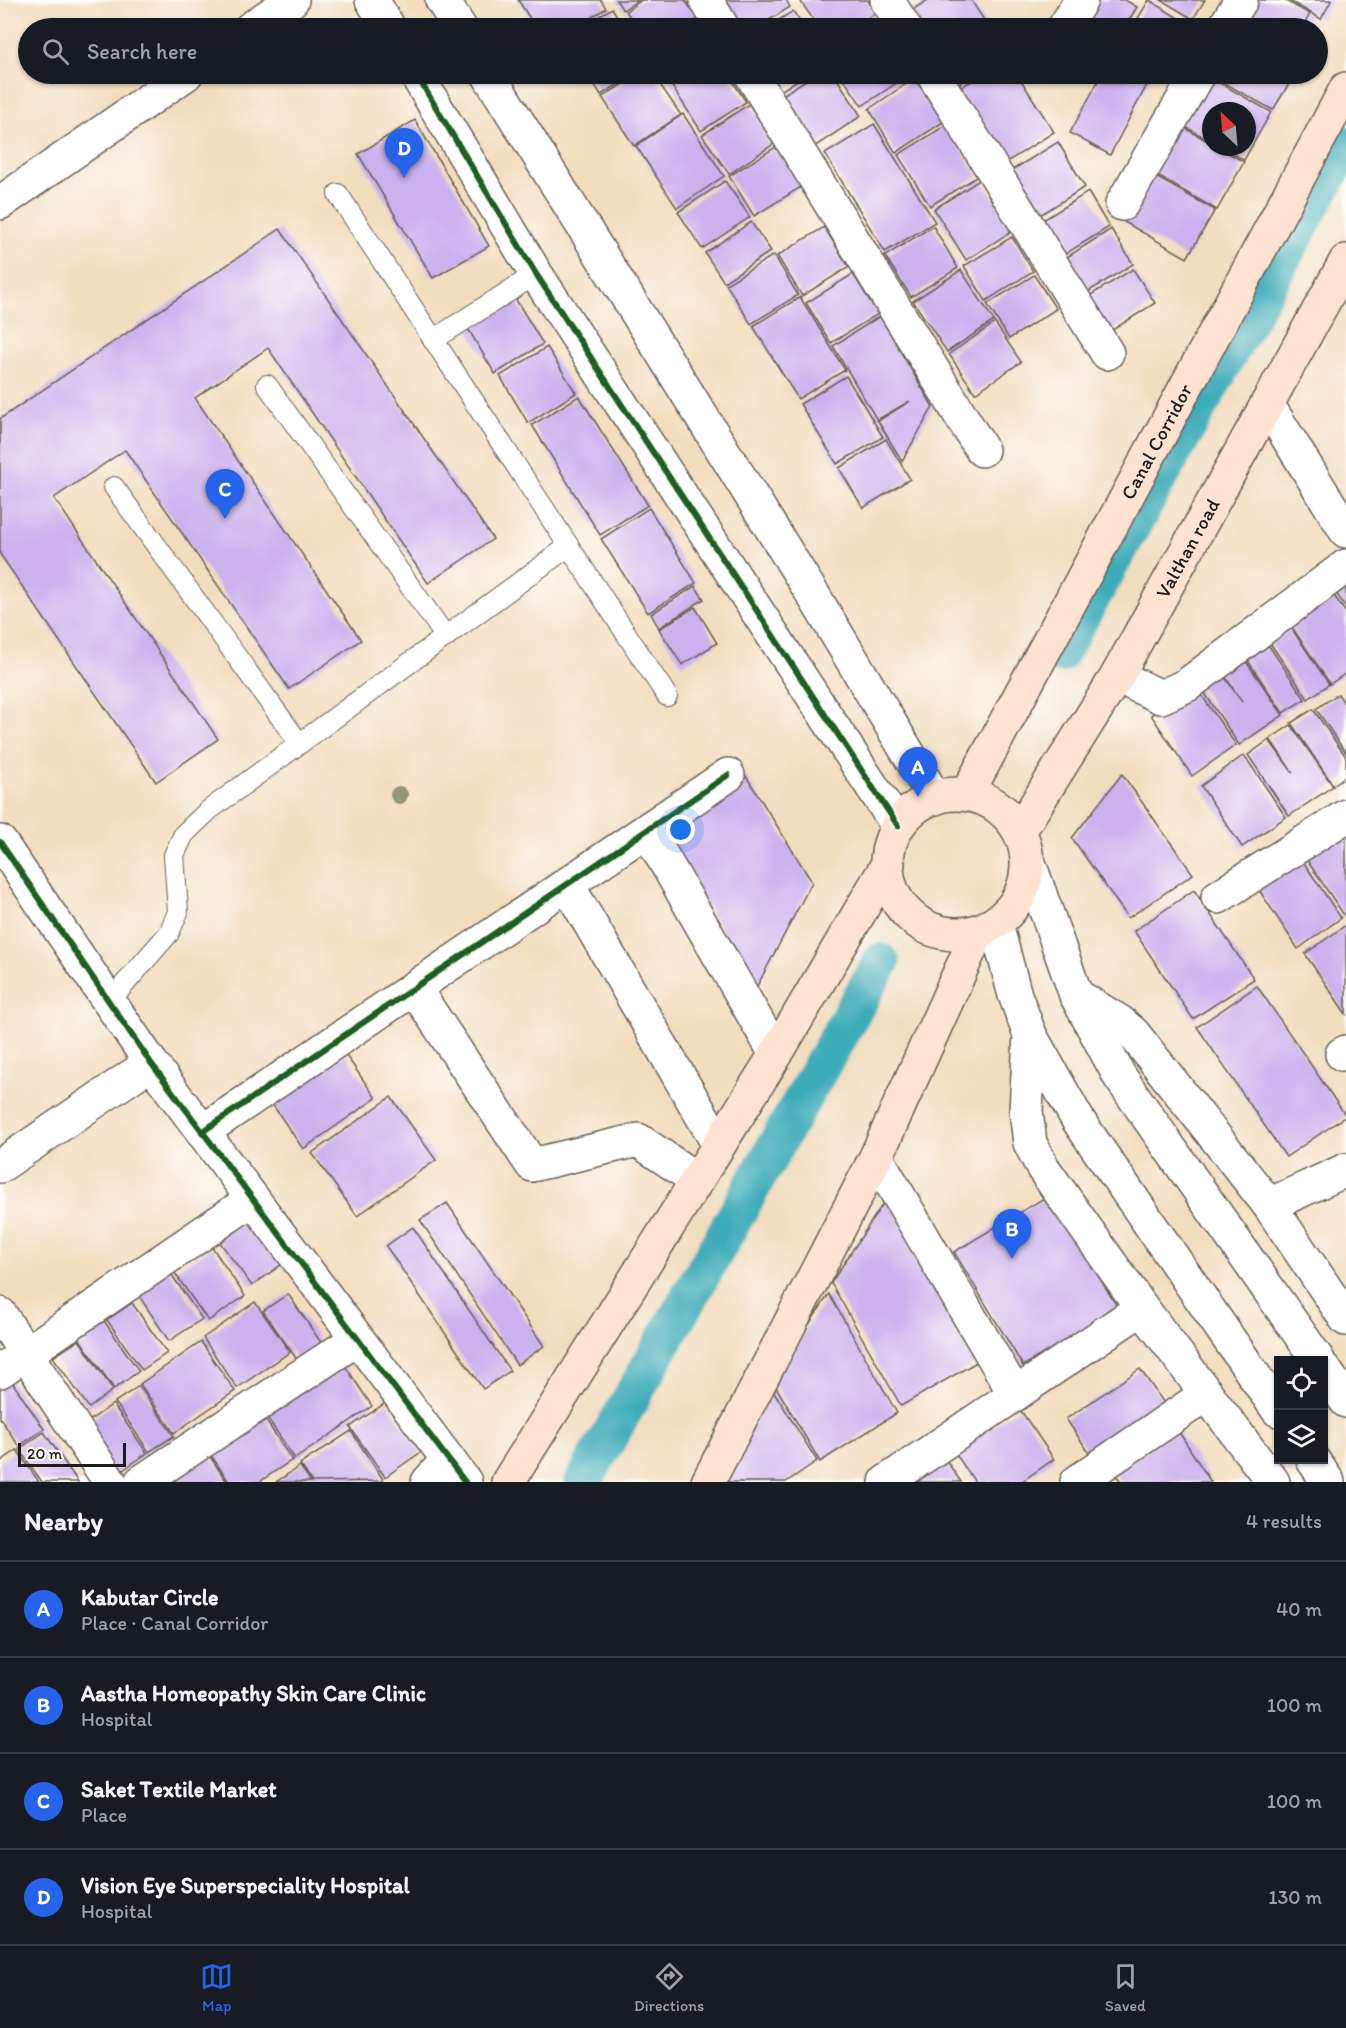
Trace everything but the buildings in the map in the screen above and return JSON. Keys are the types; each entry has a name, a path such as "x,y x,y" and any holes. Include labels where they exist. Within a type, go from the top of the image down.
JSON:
{"main road":[{"name":"Canal Corridor","path":"967,794 1346,89"},
{"name":"Valthan road","path":"1020,830 1117,676 1346,261"},
{"path":"708,1482 876,1156 987,928 1020,897 1029,863 1020,830 998,806 967,794 935,798 914,808 898,826 888,849 887,874 900,906 923,926 954,935 987,928"},
{"path":"508,1482 776,1054 888,864"}],"street":[{"path":"266,18 292,0"},
{"path":"372,0 383,18"},
{"path":"442,0 454,18"},
{"path":"706,0 717,18"},
{"path":"888,0 899,18"},
{"path":"1070,18 1081,0"},
{"path":"1230,18 1241,0"},
{"path":"0,203 172,84"},
{"path":"422,84 536,274 898,826"},
{"path":"494,84 815,598 935,798"},
{"path":"757,84 982,450"},
{"path":"939,84 1107,352"},
{"path":"1122,204 1192,84"},
{"path":"1267,404 1346,531"},
{"path":"1117,676 1161,697 1187,685 1346,566"},
{"path":"202,1132 728,775"},
{"path":"1218,897 1346,816"},
{"path":"647,830 776,1054"},
{"path":"0,842 151,1063 357,1339 447,1474"},
{"path":"1029,863 1077,995 1120,1077 1315,1356"},
{"path":"567,884 718,1145"},
{"path":"987,928 1030,1035 1078,1120 1274,1404"},
{"path":"414,988 532,1165 638,1140 697,1180"},
{"path":"1077,995 1120,1022 1133,1033 1269,1205 1346,1319"},
{"path":"1030,1035 1026,1111 1030,1143 1043,1168 1142,1308 1273,1482"},
{"path":"0,1166 151,1063"},
{"path":"876,1156 1015,1394"},
{"path":"1269,1205 1346,1170"},
{"path":"13,1362 253,1199"},
{"path":"886,1482 1142,1308"},
{"path":"0,1314 13,1362 110,1482"},
{"path":"141,1482 357,1339"},
{"path":"1328,1376 1346,1401"},
{"path":"1077,1482 1207,1394"},
{"path":"1316,1464 1328,1482"}],"lane":[{"path":"338,194 667,696"},
{"path":"434,340 536,274"},
{"path":"267,385 446,637"},
{"path":"114,487 299,743"},
{"path":"109,1002 169,933 178,912 174,855 184,834 210,810 299,743 569,546"}],"waterway":[{"path":"1060,654 1346,145"},
{"path":"583,1482 881,962"}],"cycle path":[{"path":"422,84 536,274 898,826"},
{"path":"202,1132 728,775"},
{"path":"0,842 151,1063 465,1482"}],"place":[{"name":"Vision Eye Superspeciality Hospital","path":"404,178"},
{"name":"Saket Textile Market","path":"225,519"},
{"name":"Kabutar Circle","path":"918,797"},
{"name":"Aastha Homeopathy Skin Care Clinic","path":"1012,1259"}]}
